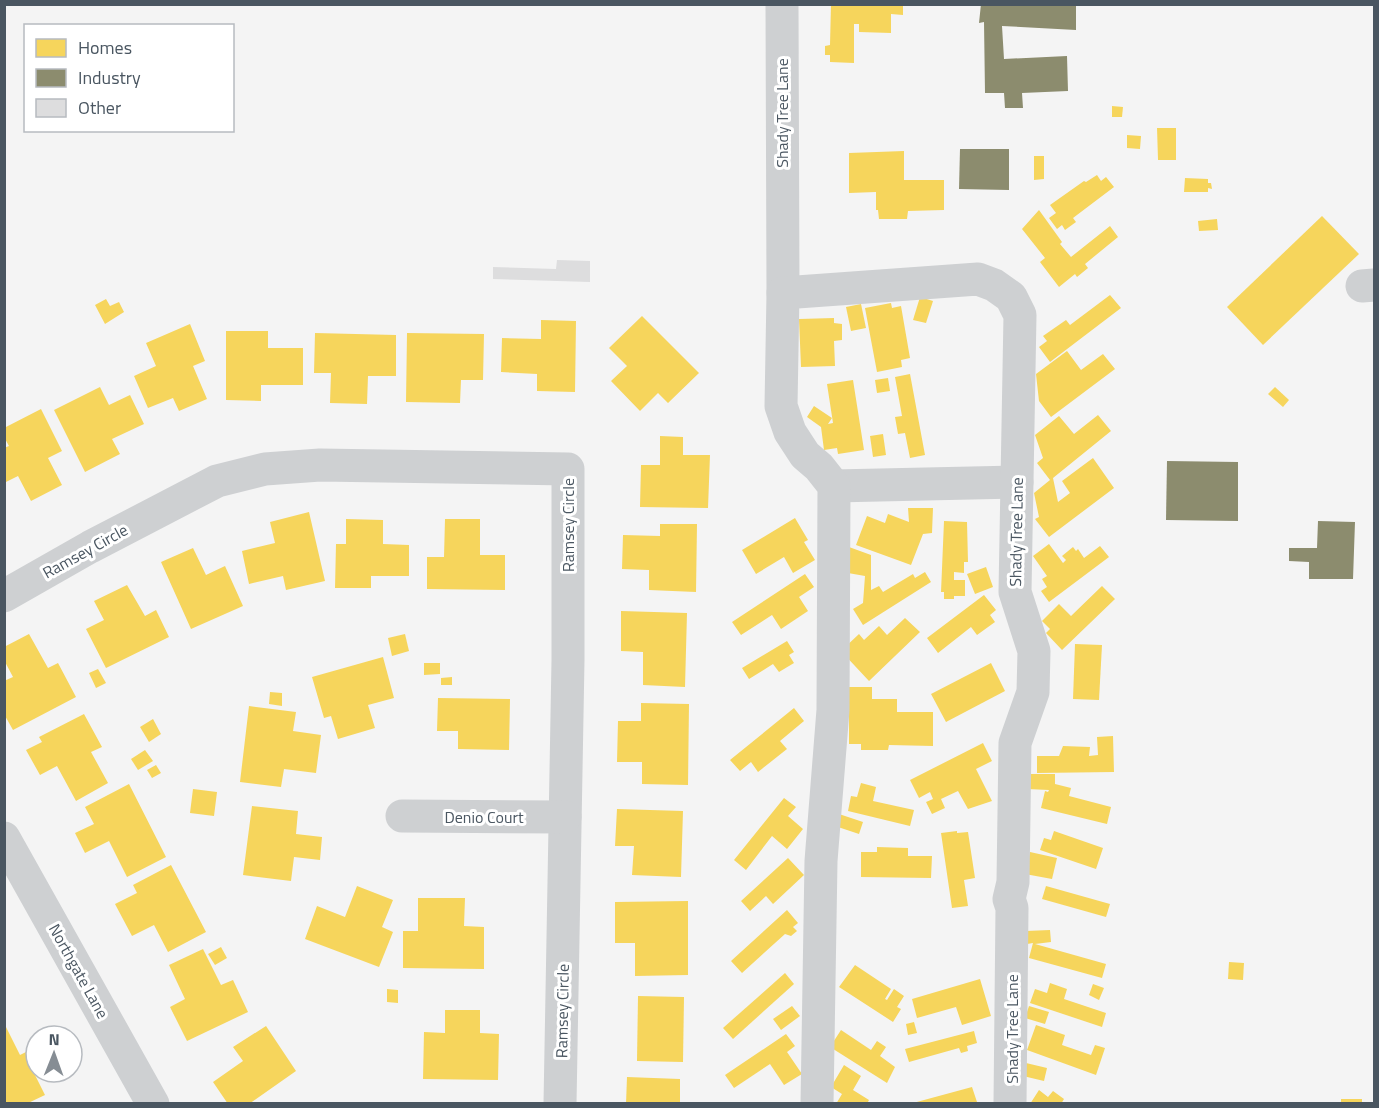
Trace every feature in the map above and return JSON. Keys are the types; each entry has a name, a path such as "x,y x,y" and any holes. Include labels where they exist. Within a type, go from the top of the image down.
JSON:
{"street":[{"name":"Shady Tree Lane","path":"782,4 781,406 790,432 805,455 819,467 834,486"},
{"name":"Shady Tree Lane","path":"783,293 978,279 994,285 1011,297 1020,315 1015,592 1034,651 1033,692 1015,743 1013,882 1010,899 1012,908 1010,1104"},
{"name":"Ramsey Circle","path":"4,596 90,547 217,481 265,469 320,465 568,469 560,1104"},
{"path":"817,1104 821,861 833,710 834,486 1017,482"},
{"name":"Denio Court","path":"402,816 565,817"},
{"name":"Northgate Lane","path":"4,838 153,1104"}],"building: Homes":[{"path":"831,4 903,4 903,15 891,14 891,33 859,32 859,24 854,24 854,63 830,62 830,55 825,55 825,46 830,45"},
{"path":"1112,106 1123,107 1122,117 1112,117"},
{"path":"1157,128 1176,128 1176,160 1158,160"},
{"path":"1127,135 1141,136 1140,149 1127,148"},
{"path":"904,151 904,180 944,180 944,210 908,211 907,219 879,219 878,210 876,210 876,192 849,193 849,153"},
{"path":"1034,156 1044,156 1044,179 1034,180"},
{"path":"1097,175 1101,181 1106,177 1114,187 1073,218 1076,222 1065,230 1062,225 1057,229 1049,218 1056,213 1050,205 1084,181"},
{"path":"1185,178 1208,179 1212,189 1208,188 1208,192 1184,192"},
{"path":"1039,210 1071,257 1110,226 1118,237 1085,264 1088,268 1077,277 1075,274 1059,287 1040,262 1045,258 1022,229"},
{"path":"1322,216 1359,254 1263,345 1227,307"},
{"path":"1217,219 1218,230 1199,231 1198,221"},
{"path":"1110,295 1121,308 1050,362 1039,347 1047,341 1043,336 1066,320 1070,325"},
{"path":"920,297 933,301 926,323 913,320"},
{"path":"106,299 110,306 119,302 124,312 105,324 95,305"},
{"path":"891,303 892,308 901,306 910,358 901,360 902,367 877,372 865,308"},
{"path":"861,304 866,328 851,331 846,307"},
{"path":"642,316 699,373 668,403 658,393 640,411 611,381 627,366 609,348"},
{"path":"834,318 834,323 842,324 842,340 834,341 835,366 801,367 799,319"},
{"path":"541,320 576,321 575,392 537,391 537,374 501,372 502,338 541,339"},
{"path":"190,324 205,361 193,366 207,399 179,411 173,398 148,408 134,376 156,366 146,343"},
{"path":"226,331 268,331 268,348 303,348 303,385 261,385 261,401 226,400"},
{"path":"315,333 396,335 396,376 368,376 367,404 330,403 331,373 314,373"},
{"path":"407,333 484,334 483,380 461,380 460,403 406,402"},
{"path":"1067,351 1081,370 1103,354 1115,369 1051,417 1039,401 1036,374"},
{"path":"910,374 925,455 910,458 905,433 898,434 895,417 902,416 895,377"},
{"path":"888,378 890,391 877,393 875,380"},
{"path":"853,380 864,450 838,454 837,448 824,450 821,427 807,417 814,406 832,418 828,424 833,423 827,384"},
{"path":"100,387 109,405 130,395 144,424 112,439 120,454 85,472 54,410"},
{"path":"1275,387 1289,400 1283,407 1268,394"},
{"path":"41,409 62,451 48,458 62,485 31,501 18,476 4,483 4,448 9,446 4,437 4,428"},
{"path":"1098,415 1111,431 1053,478 1058,502 1070,493 1062,481 1093,458 1114,488 1049,537 1035,519 1039,517 1034,493 1050,480 1037,463 1043,458 1035,435 1059,416 1074,434"},
{"path":"883,434 886,455 873,457 870,436"},
{"path":"660,436 683,437 683,455 710,455 708,508 640,507 641,465 660,465"},
{"path":"908,508 933,508 932,533 923,534 911,565 856,545 867,516 885,523 888,514 909,522"},
{"path":"309,512 325,581 286,590 283,576 249,584 242,551 275,543 270,522"},
{"path":"795,518 808,540 804,542 815,560 793,573 784,557 756,574 742,550"},
{"path":"346,519 383,520 383,544 409,545 409,576 371,576 371,588 335,588 336,544 346,544"},
{"path":"445,519 480,519 480,555 505,555 505,590 427,589 427,557 444,557"},
{"path":"944,521 967,522 968,562 964,562 964,573 954,572 954,580 965,580 965,596 954,596 954,599 944,599 944,592 941,592"},
{"path":"660,524 697,524 696,592 649,590 649,570 622,569 623,535 660,536"},
{"path":"1049,544 1063,563 1066,560 1062,556 1073,547 1076,551 1078,549 1084,558 1100,546 1109,557 1049,602 1041,591 1047,587 1042,579 1047,576 1033,556"},
{"path":"849,547 871,555 871,590 879,586 883,592 913,574 915,578 925,572 931,582 863,625 853,609 863,603 865,576 848,573"},
{"path":"193,548 206,575 225,566 243,606 191,629 161,562"},
{"path":"986,567 993,587 975,594 967,574"},
{"path":"805,574 814,587 799,597 808,611 781,629 772,615 741,635 732,622"},
{"path":"127,585 145,616 156,610 169,637 106,668 86,629 104,620 94,601"},
{"path":"1102,586 1115,599 1062,650 1046,633 1050,629 1042,621 1059,604 1071,616"},
{"path":"984,595 996,610 990,615 995,622 977,635 971,627 938,653 927,638"},
{"path":"621,611 687,613 685,687 643,685 643,652 621,651"},
{"path":"905,618 920,632 869,681 841,651 859,634 864,640 879,626 887,635"},
{"path":"29,634 48,668 58,663 76,697 13,730 4,714 4,681 13,677 4,660 4,647"},
{"path":"405,634 409,651 392,656 388,638"},
{"path":"787,641 794,652 789,655 794,663 779,672 773,664 749,679 742,668"},
{"path":"1075,644 1102,645 1099,700 1073,699"},
{"path":"383,657 394,698 368,705 375,728 338,739 331,716 324,718 312,677"},
{"path":"424,663 440,663 440,674 424,675"},
{"path":"991,663 1005,691 946,722 931,694"},
{"path":"98,669 106,683 96,688 89,673"},
{"path":"452,677 452,685 441,685 441,678"},
{"path":"845,687 872,687 872,699 897,699 897,712 933,712 933,746 889,745 888,750 861,750 861,744 849,744 849,710"},
{"path":"270,692 282,693 282,706 269,704"},
{"path":"438,698 510,699 509,750 458,749 458,731 437,731"},
{"path":"641,703 689,704 688,785 642,784 642,762 617,762 618,721 641,721"},
{"path":"249,706 296,712 293,731 321,735 316,773 284,769 281,787 240,782"},
{"path":"794,708 804,721 780,741 787,749 758,772 751,762 740,771 730,760"},
{"path":"84,714 102,747 91,752 108,783 76,801 57,766 40,775 26,750 42,742 39,737"},
{"path":"153,719 161,734 149,742 140,727"},
{"path":"1113,736 1114,772 1037,773 1037,756 1059,756 1063,746 1090,747 1089,756 1098,755 1097,737"},
{"path":"983,743 992,761 976,769 992,801 968,809 958,791 941,799 945,808 932,814 926,802 933,799 930,792 919,798 910,780"},
{"path":"145,750 153,761 138,770 131,759"},
{"path":"156,765 161,773 152,778 147,770"},
{"path":"1027,774 1055,774 1055,784 1071,788 1069,796 1111,807 1107,824 1041,808 1045,791 1049,790 1027,789"},
{"path":"861,783 876,787 873,801 914,810 910,826 848,811 851,796 857,797"},
{"path":"129,784 166,857 127,877 109,841 85,853 75,833 94,824 85,807"},
{"path":"193,789 217,792 214,816 190,813"},
{"path":"784,798 796,807 788,816 803,829 787,849 772,836 746,870 734,860"},
{"path":"252,806 298,811 296,834 322,837 320,860 294,857 291,881 243,875"},
{"path":"617,809 683,811 681,877 632,875 634,846 615,846"},
{"path":"839,814 863,822 859,834 835,826"},
{"path":"957,831 957,833 968,832 975,878 964,880 968,906 952,908 941,833"},
{"path":"1054,831 1103,848 1096,869 1040,850 1044,838 1051,840"},
{"path":"877,847 908,848 908,856 932,856 931,878 861,877 861,852 877,852"},
{"path":"1030,852 1057,858 1052,879 1025,874"},
{"path":"788,858 804,875 773,904 766,896 750,911 741,901"},
{"path":"171,865 206,932 168,952 154,925 132,936 115,904 137,893 133,885"},
{"path":"357,886 393,900 382,927 393,932 379,967 305,939 317,906 345,917"},
{"path":"1046,886 1110,904 1106,917 1042,899"},
{"path":"418,898 465,898 464,926 484,927 484,969 403,968 403,931 418,931"},
{"path":"688,901 688,975 635,976 635,943 615,943 615,902"},
{"path":"787,910 798,923 793,927 797,931 791,936 785,934 742,973 731,961"},
{"path":"1050,930 1051,942 1035,944 1106,964 1102,978 1029,958 1033,943 1027,944 1026,931"},
{"path":"221,947 227,958 215,965 208,954"},
{"path":"203,949 221,985 233,980 248,1012 187,1041 170,1007 185,999 169,965"},
{"path":"1229,962 1244,963 1243,980 1228,979"},
{"path":"855,965 891,989 885,999 887,1000 894,989 904,996 897,1007 901,1009 893,1022 839,987"},
{"path":"785,973 794,984 733,1039 723,1028"},
{"path":"980,979 991,1016 962,1025 956,1007 917,1018 912,999"},
{"path":"1050,983 1067,989 1064,999 1106,1013 1102,1027 1030,1003 1035,989 1047,993"},
{"path":"1093,984 1104,988 1099,1000 1089,995"},
{"path":"387,989 398,990 398,1003 387,1002"},
{"path":"638,996 684,997 683,1062 637,1061"},
{"path":"792,1006 800,1016 781,1030 773,1019"},
{"path":"1029,1006 1049,1012 1045,1024 1025,1018"},
{"path":"445,1010 480,1010 480,1033 499,1034 498,1080 423,1079 424,1032 445,1033"},
{"path":"914,1022 917,1033 908,1035 906,1024"},
{"path":"1036,1025 1065,1035 1062,1045 1091,1055 1095,1045 1105,1048 1096,1075 1027,1050"},
{"path":"266,1026 296,1071 249,1104 228,1104 213,1082 243,1061 233,1047"},
{"path":"5,1028 20,1055 24,1053 24,1084 40,1084 45,1095 26,1104 5,1104"},
{"path":"841,1030 871,1050 877,1041 886,1047 880,1056 895,1067 887,1083 830,1047"},
{"path":"974,1031 977,1043 967,1046 968,1051 961,1053 959,1048 909,1062 905,1049"},
{"path":"786,1034 795,1046 787,1052 802,1074 784,1085 770,1064 734,1088 725,1075"},
{"path":"1026,1063 1047,1068 1044,1081 1023,1076"},
{"path":"844,1065 861,1076 853,1090 869,1100 867,1104 836,1104 842,1094 831,1087"},
{"path":"627,1077 680,1079 680,1104 626,1104"},
{"path":"972,1087 977,1102 913,1104 913,1103"},
{"path":"1039,1090 1048,1097 1053,1091 1064,1099 1061,1104 1030,1104"},
{"path":"1341,1099 1362,1099 1362,1104 1341,1104"}],"building: Industry":[{"path":"981,4 1076,6 1076,30 1002,26 1004,59 1067,56 1068,91 1022,93 1023,108 1005,108 1004,93 985,93 984,22 979,23"},
{"path":"960,149 1009,149 1009,190 959,189"},
{"path":"1167,461 1238,462 1238,521 1166,520"},
{"path":"1318,521 1355,522 1353,579 1309,579 1309,562 1289,561 1289,548 1317,548"}],"building: Other":[{"path":"557,260 590,261 590,282 493,279 493,267 556,269"}]}
